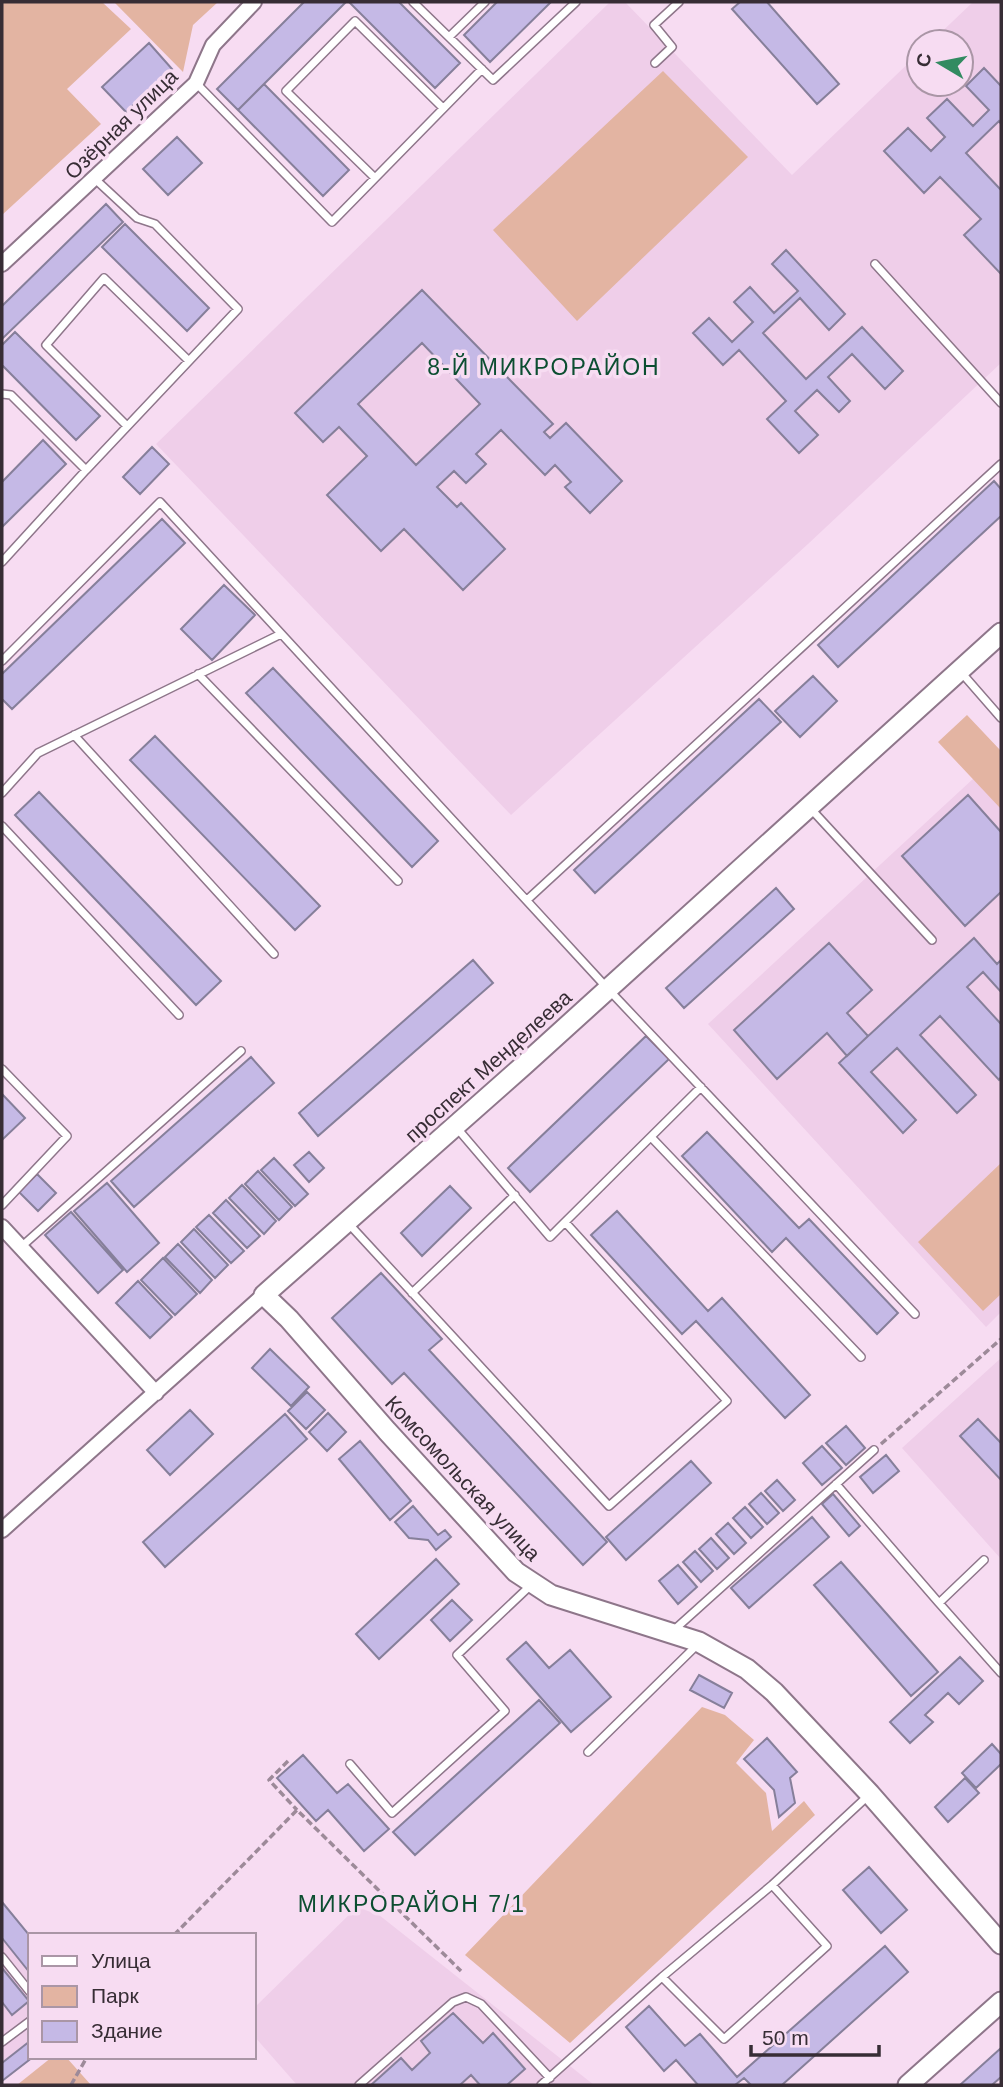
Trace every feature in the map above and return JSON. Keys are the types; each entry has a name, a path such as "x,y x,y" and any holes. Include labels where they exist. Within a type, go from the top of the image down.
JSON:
{"street":[{"name":"Озёрная улица","path":"2,264 196,83 213,45 254,2"},
{"name":"проспект Менделеева","path":"2,1530 456,1126 1001,633"},
{"path":"2,1227 156,1393"},
{"name":"Комсомольская улица","path":"264,1295 289,1319 516,1572 532,1584 573,1602 671,1632 739,1664 774,1692 870,1794 1001,1944"},
{"path":"908,2085 1001,2002"}],"lane":[{"path":"413,2 493,80 576,2"},
{"path":"449,37 485,2"},
{"path":"654,63 672,47 654,25 679,2"},
{"path":"374,178 286,91 355,22 443,108"},
{"path":"196,83 332,222 482,69"},
{"path":"2,562 238,309 155,224 137,218 95,179"},
{"path":"875,264 1001,403"},
{"path":"127,426 46,345 104,278 189,361"},
{"path":"2,394 11,395 86,470"},
{"path":"527,900 1001,464"},
{"path":"2,661 160,502 608,989 915,1314"},
{"path":"2,793 38,753 281,634"},
{"path":"959,671 1001,718"},
{"path":"198,674 398,881"},
{"path":"74,736 274,954"},
{"path":"809,807 932,940"},
{"path":"2,826 179,1015"},
{"path":"21,1247 241,1052"},
{"path":"2,1069 67,1136 2,1205"},
{"path":"456,1126 550,1237 701,1087"},
{"path":"651,1138 861,1357"},
{"path":"412,1293 515,1195"},
{"path":"347,1223 609,1506 727,1401 565,1222"},
{"path":"671,1632 874,1450"},
{"path":"836,1484 1001,1673"},
{"path":"939,1603 984,1560"},
{"path":"350,1764 392,1812 505,1711 457,1655 532,1584"},
{"path":"588,1752 699,1643"},
{"path":"541,2085 662,1977 772,1885 870,1794"},
{"path":"662,1977 724,2039 827,1946 772,1885"},
{"path":"2,1957 28,1990"},
{"path":"359,2085 453,2001 466,1997 481,2004 550,2078"},
{"path":"2,2041 28,2022"}],"path":[{"path":"874,1450 1001,1339"},
{"path":"288,1761 269,1780 461,1971"},
{"path":"176,1933 297,1810"},
{"path":"71,2085 86,2059"}],"shaded area":[{"path":"610,2 625,2 792,175 905,66 905,98 975,98 975,28 946,28 973,2 1001,2 1001,363 808,544 511,815 156,444"},
{"path":"1001,753 1001,1312 986,1327 708,1024"},
{"path":"1001,1358 1001,1559 902,1448"},
{"path":"2,1903 28,1935 28,2048 2,2070"},
{"path":"357,1907 379,1915 594,2085 297,2085 256,2038 256,2006"}],"green space":[{"path":"2,2 102,2 131,29 67,89 101,124 2,215"},
{"path":"114,2 218,2 193,25 183,72"},
{"path":"663,71 748,157 577,321 493,230"},
{"path":"967,715 1001,751 1001,809 938,742"},
{"path":"1001,1163 1001,1294 983,1311 918,1242"},
{"path":"702,1707 725,1715 754,1740 736,1763 766,1793 772,1831 804,1801 815,1815 570,2043 465,1955"},
{"path":"50,2059 68,2059 91,2085 17,2085"}],"building":[{"path":"304,2 346,2 238,110 217,89"},
{"path":"349,2 399,2 460,63 435,88"},
{"path":"497,2 551,2 490,62 464,35"},
{"path":"740,2 767,2 839,84 817,104 732,9"},
{"path":"149,43 172,69 126,112 102,87"},
{"path":"984,68 1001,86 1001,124 999,121 966,153 1001,190 1001,274 964,235 981,219 940,177 924,193 884,151 908,128 931,151 945,137 927,118 947,99 973,126 989,110 975,95 975,77"},
{"path":"264,84 349,170 323,196 238,110"},
{"path":"177,137 202,163 168,195 143,169"},
{"path":"106,204 123,222 2,339 2,306"},
{"path":"125,224 209,308 187,331 102,247"},
{"path":"786,250 845,314 829,330 800,298 763,333 806,379 862,327 903,371 885,389 852,354 828,377 850,401 839,412 817,390 795,411 818,435 799,453 767,419 786,401 739,350 723,365 693,333 709,318 732,342 753,322 734,302 750,287 774,313 798,291 772,264"},
{"path":"422,290 553,424 544,432 550,438 566,423 622,481 590,513 565,487 571,482 555,465 545,475 501,430 476,454 486,464 466,483 454,471 437,487 457,507 461,503 505,549 463,590 404,529 381,551 327,495 367,456 339,427 323,442 295,413","holes":["422,343 480,404 416,465 358,404"]},
{"path":"15,332 100,416 76,440 2,365 2,345"},
{"path":"43,440 66,464 2,527 2,482"},
{"path":"152,447 169,464 140,494 123,477"},
{"path":"994,481 1001,489 1001,516 838,667 818,645"},
{"path":"162,519 185,543 12,709 2,699 2,674"},
{"path":"224,585 255,615 212,660 181,629"},
{"path":"273,668 438,841 412,867 246,693"},
{"path":"813,676 837,701 800,737 775,711"},
{"path":"759,699 781,722 595,893 574,870"},
{"path":"155,736 320,906 295,930 130,760"},
{"path":"39,792 221,981 196,1005 15,815"},
{"path":"968,795 1001,832 1001,892 965,926 902,856"},
{"path":"776,888 794,909 684,1008 666,988"},
{"path":"974,938 997,964 1001,960 1001,992 983,972 967,987 1001,1024 1001,1077 999,1080 940,1016 920,1035 976,1095 957,1113 897,1048 871,1072 916,1120 903,1133 839,1063"},
{"path":"829,943 872,990 847,1013 868,1036 847,1056 827,1033 777,1079 734,1030"},
{"path":"473,960 493,983 318,1136 299,1113"},
{"path":"646,1036 669,1059 530,1192 508,1168"},
{"path":"251,1057 274,1083 134,1207 111,1181"},
{"path":"2,1094 25,1118 2,1140"},
{"path":"707,1132 799,1228 809,1219 898,1313 877,1334 786,1238 772,1252 682,1156"},
{"path":"309,1152 324,1168 309,1182 294,1165"},
{"path":"274,1158 308,1194 295,1206 261,1170"},
{"path":"258,1171 292,1207 279,1220 245,1184"},
{"path":"37,1174 56,1193 38,1211 19,1192"},
{"path":"107,1183 159,1243 127,1272 74,1211"},
{"path":"242,1185 276,1221 264,1234 229,1198"},
{"path":"450,1186 471,1208 422,1256 401,1233"},
{"path":"226,1200 260,1236 247,1248 213,1213"},
{"path":"617,1211 708,1311 722,1298 810,1395 785,1418 696,1321 682,1334 591,1235"},
{"path":"71,1212 123,1270 98,1293 45,1235"},
{"path":"209,1215 244,1251 231,1263 196,1227"},
{"path":"194,1229 228,1265 215,1278 181,1242"},
{"path":"178,1244 212,1280 200,1293 165,1257"},
{"path":"163,1258 197,1294 175,1315 141,1280"},
{"path":"381,1273 442,1339 429,1350 607,1542 583,1565 404,1373 392,1384 332,1318"},
{"path":"138,1281 172,1317 150,1338 116,1303"},
{"path":"270,1349 309,1387 291,1406 252,1368"},
{"path":"307,1392 325,1410 306,1429 288,1411"},
{"path":"190,1410 213,1434 170,1475 147,1450"},
{"path":"328,1413 346,1432 327,1451 309,1432"},
{"path":"285,1414 307,1439 165,1567 143,1542"},
{"path":"978,1419 1001,1443 1001,1480 960,1436"},
{"path":"846,1426 865,1448 846,1465 826,1443"},
{"path":"360,1441 411,1501 390,1520 339,1459"},
{"path":"822,1446 842,1468 822,1485 803,1463"},
{"path":"886,1455 899,1471 873,1493 860,1477"},
{"path":"691,1461 711,1483 626,1560 606,1537"},
{"path":"777,1480 795,1500 783,1511 765,1491"},
{"path":"761,1493 779,1513 767,1524 749,1504"},
{"path":"833,1494 860,1526 849,1536 822,1504"},
{"path":"413,1506 438,1535 445,1530 451,1537 436,1550 428,1540 409,1538 395,1522"},
{"path":"745,1507 763,1527 751,1538 733,1518"},
{"path":"812,1517 829,1537 749,1608 731,1588"},
{"path":"728,1523 746,1543 734,1554 716,1534"},
{"path":"711,1538 729,1558 717,1569 699,1549"},
{"path":"695,1551 713,1571 701,1582 683,1562"},
{"path":"436,1559 459,1584 379,1659 356,1634"},
{"path":"841,1562 938,1672 911,1696 814,1585"},
{"path":"678,1565 697,1587 678,1604 659,1581"},
{"path":"452,1600 472,1620 450,1641 431,1620"},
{"path":"526,1642 549,1668 570,1650 611,1697 571,1732 507,1659"},
{"path":"960,1657 983,1681 959,1704 948,1693 925,1715 933,1722 910,1743 890,1722"},
{"path":"699,1675 732,1693 724,1708 690,1690"},
{"path":"539,1700 560,1723 415,1855 393,1832"},
{"path":"767,1738 797,1772 790,1778 795,1803 779,1817 774,1790 744,1759"},
{"path":"992,1744 1001,1754 1001,1764 976,1788 962,1773"},
{"path":"303,1755 337,1793 348,1784 389,1829 364,1851 328,1810 316,1821 277,1778"},
{"path":"965,1778 979,1793 948,1822 935,1807"},
{"path":"869,1867 907,1910 881,1933 843,1890"},
{"path":"2,1902 28,1934 28,1970 2,1938"},
{"path":"885,1946 908,1972 782,2085 751,2085 744,2078 735,2085 698,2085 676,2060 664,2071 626,2027 649,2006 685,2046 700,2034 737,2077"},
{"path":"2,1968 28,2002 12,2015 2,2002"},
{"path":"453,2013 483,2043 493,2033 525,2069 507,2085 480,2085 471,2075 460,2085 371,2085 401,2058 412,2070 430,2053 421,2041"},
{"path":"28,2043 28,2059 30,2059 2,2081 2,2063"},
{"path":"1001,2048 1001,2077 992,2085 960,2085"}],"district":[{"name":"8-Й МИКРОРАЙОН","path":"544,367"},
{"name":"МИКРОРАЙОН 7/1","path":"412,1904"}]}
